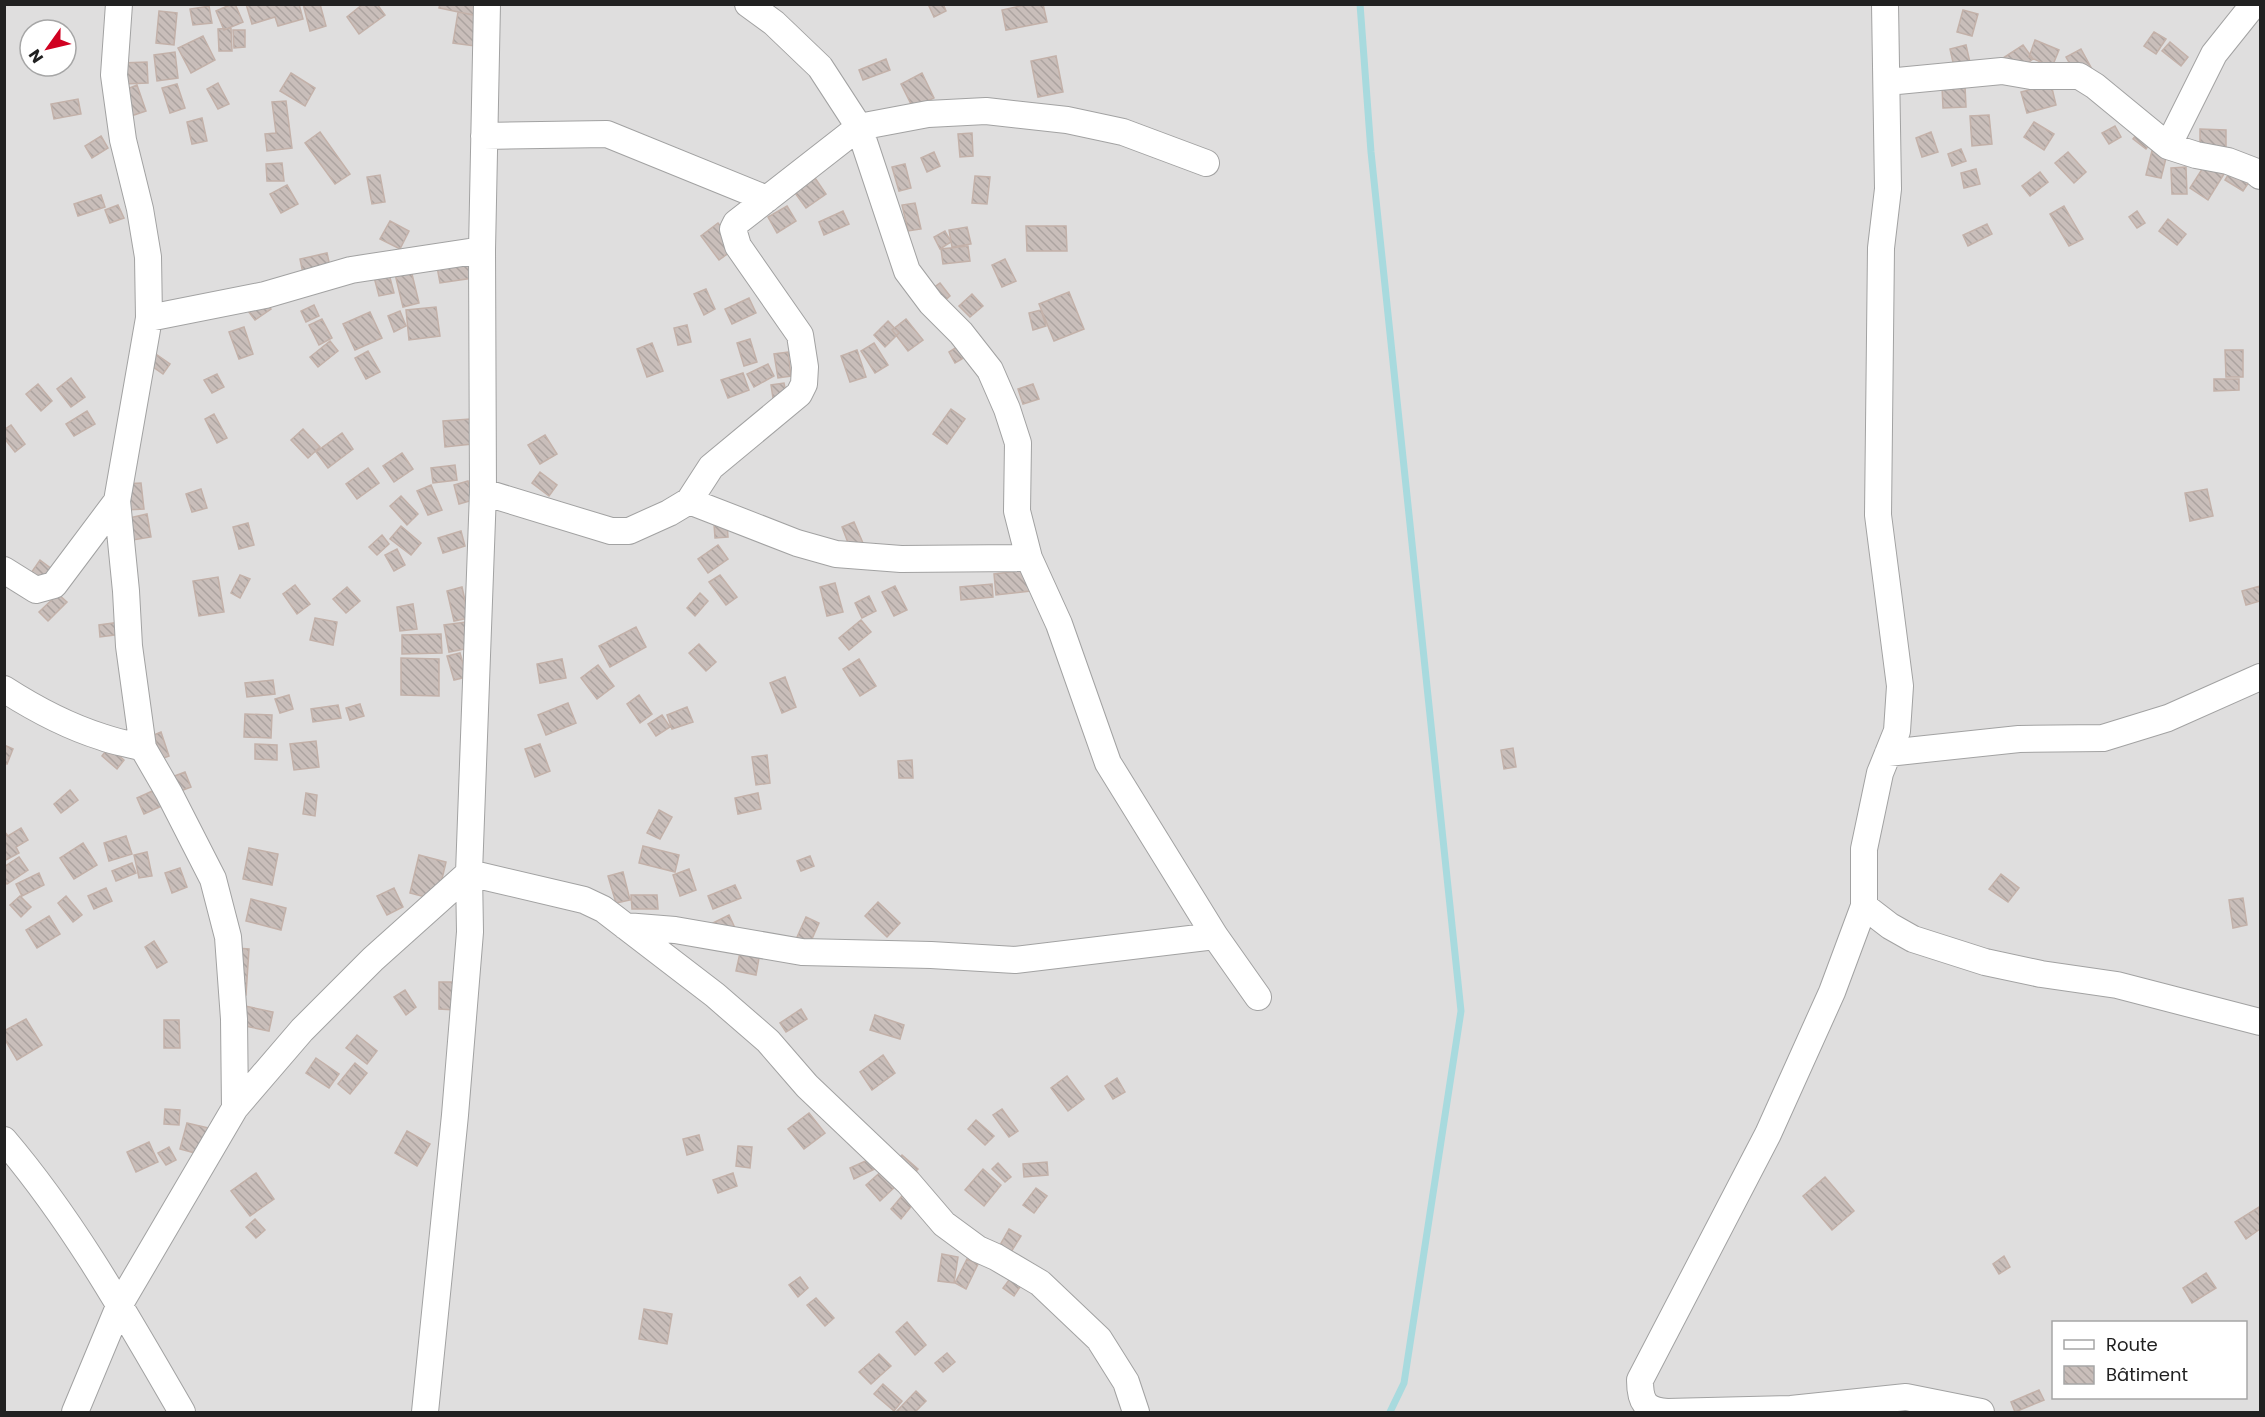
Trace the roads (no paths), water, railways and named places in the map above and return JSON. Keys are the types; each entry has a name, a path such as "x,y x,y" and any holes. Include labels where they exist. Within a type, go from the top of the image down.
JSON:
{"street":[{"path":"119,4 114,75 123,140 140,209 148,256 149,318 117,501 129,646 143,748 213,879 228,937 234,1019 235,1108"},
{"path":"425,1413 455,1115 470,932 469,873 483,492 482,250 487,4"},
{"path":"748,4 774,23 820,67 859,127 907,270 931,303 961,333 990,370 1007,409 1018,443 1017,511 1029,558 1059,624 1107,763 1215,936 1258,997"},
{"path":"1885,4 1888,189 1881,248 1878,514 1900,686 1897,731 1880,773 1864,849 1864,906 1832,992 1768,1134 1640,1380 1640,1397 1646,1406 1667,1412 1791,1409 1906,1397 1981,1413"},
{"path":"2168,146 2214,54 2254,4"},
{"path":"1887,82 2002,71 2031,76 2079,76 2095,86 2168,146 2196,155 2228,160 2260,176"},
{"path":"483,492 611,531 629,531 690,501 711,467 799,394 804,384 806,367 800,335 738,246 733,229 736,223 859,127 928,114 986,111 1067,120 1123,132 1206,162"},
{"path":"484,136 607,134 767,199"},
{"path":"149,318 265,295 351,270 482,250"},
{"path":"4,570 36,590 54,585 117,501"},
{"path":"690,501 797,543 836,554 901,559 1029,558"},
{"path":"1888,753 2019,739 2103,738 2168,718 2260,676"},
{"path":"4,689 33,708 70,726 105,739 143,748"},
{"path":"469,873 584,900 603,909 715,994 768,1041 807,1086 908,1182 944,1224 978,1249 1040,1283 1091,1331 1099,1339 1126,1382 1136,1413"},
{"path":"75,1413 120,1305 235,1108 302,1030 365,967 469,873"},
{"path":"1864,906 1890,926 1913,939 1985,962 2041,974 2117,985 2260,1022"},
{"path":"625,926 675,930 802,952 931,955 1015,960 1215,936"},
{"path":"4,1140 35,1176 120,1305 182,1413"}],"waterway":[{"path":"1360,4 1371,152 1461,1011 1404,1383 1390,1412"}]}
